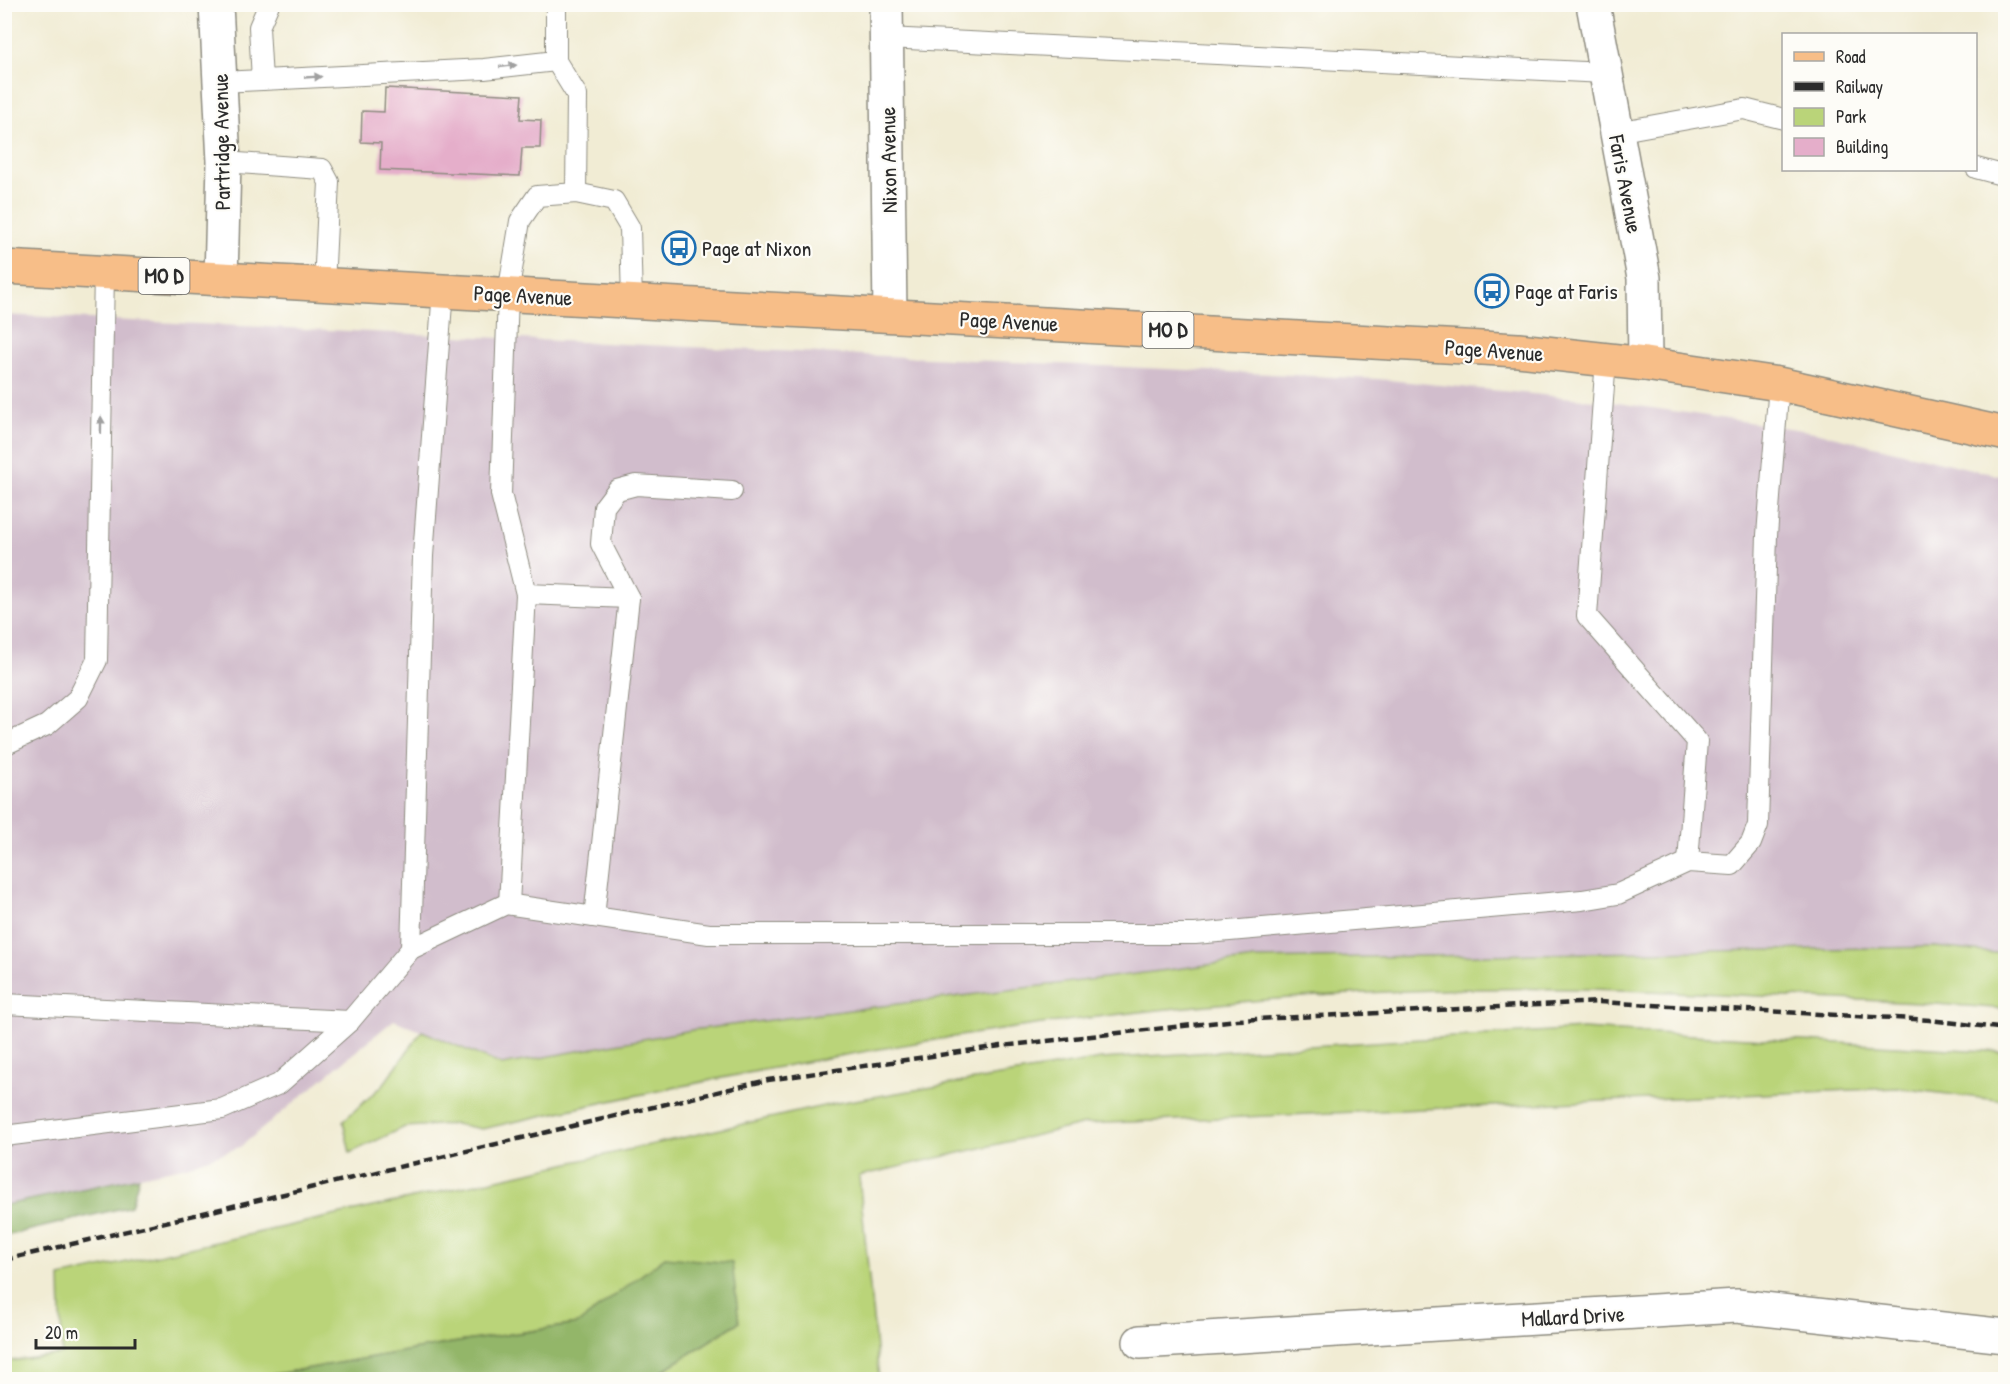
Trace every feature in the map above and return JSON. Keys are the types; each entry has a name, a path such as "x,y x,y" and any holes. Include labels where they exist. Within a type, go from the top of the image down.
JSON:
{"main road":[{"name":"Page Avenue","path":"4,267 1507,350 1606,359 1779,384 2006,434"}],"street":[{"name":"Partridge Avenue","path":"216,4 224,162 221,279"},
{"name":"Nixon Avenue","path":"886,4 890,315"},
{"name":"Faris Avenue","path":"1593,4 1644,278 1645,364"},
{"name":"Mallard Drive","path":"1140,1342 1737,1306 2006,1336"}],"lane":[{"path":"262,80 259,27 269,4"},
{"path":"556,4 556,61 576,95 576,193"},
{"path":"887,38 1605,73"},
{"path":"220,82 484,69 556,61"},
{"path":"1616,132 1744,109 1782,118"},
{"path":"224,162 322,169 329,182 324,285"},
{"path":"1977,168 2006,176"},
{"path":"509,904 526,594 501,494 508,294 520,220 537,196 576,193 614,201 630,228 632,301"},
{"path":"4,746 47,725 78,698 97,660 104,273"},
{"path":"411,949 423,556 443,290"},
{"path":"1606,359 1587,616 1697,741 1688,862"},
{"path":"4,1136 222,1109 279,1084 350,1021 411,949 509,904 709,934 1195,934 1582,900 1618,894 1688,862 1732,865 1751,843 1758,825 1767,535 1779,384"},
{"path":"594,917 629,598 601,544 604,507 616,490 636,485 732,491"},
{"path":"526,594 629,598"},
{"path":"4,1004 350,1021"}],"shaded area":[{"path":"4,315 1378,379 1604,401 1815,432 2005,477 2005,954 1935,947 1255,959 692,1030 502,1065 394,1020 240,1147 187,1166 5,1205"}],"green space":[{"path":"1935,947 2005,954 2005,1009 1882,1001 1582,989 1423,990 1317,996 1073,1020 903,1045 734,1076 482,1129 455,1124 405,1127 350,1153 343,1121 383,1085 422,1031 502,1065 692,1030 1255,959"},
{"path":"1582,1029 2005,1052 2005,1101 1898,1088 1085,1124 859,1176 879,1379 650,1379 739,1322 665,1257 578,1324 452,1343 248,1379 5,1379 4,1362 62,1354 60,1277 837,1103 1101,1059"},
{"path":"139,1177 131,1206 5,1236 5,1205"},
{"path":"665,1257 732,1263 739,1322 650,1379 248,1379 452,1343 578,1324"}],"building":[{"path":"385,88 522,95 520,119 541,120 540,148 522,148 520,176 380,170 381,143 361,142 362,111 384,112"}],"railway":[{"path":"4,1260 768,1080 1001,1046 1237,1020 1599,1002 1930,1020 2006,1029"}],"place":[{"name":"Page at Nixon","path":"679,248"},
{"name":"Page at Faris","path":"1492,291"}]}
